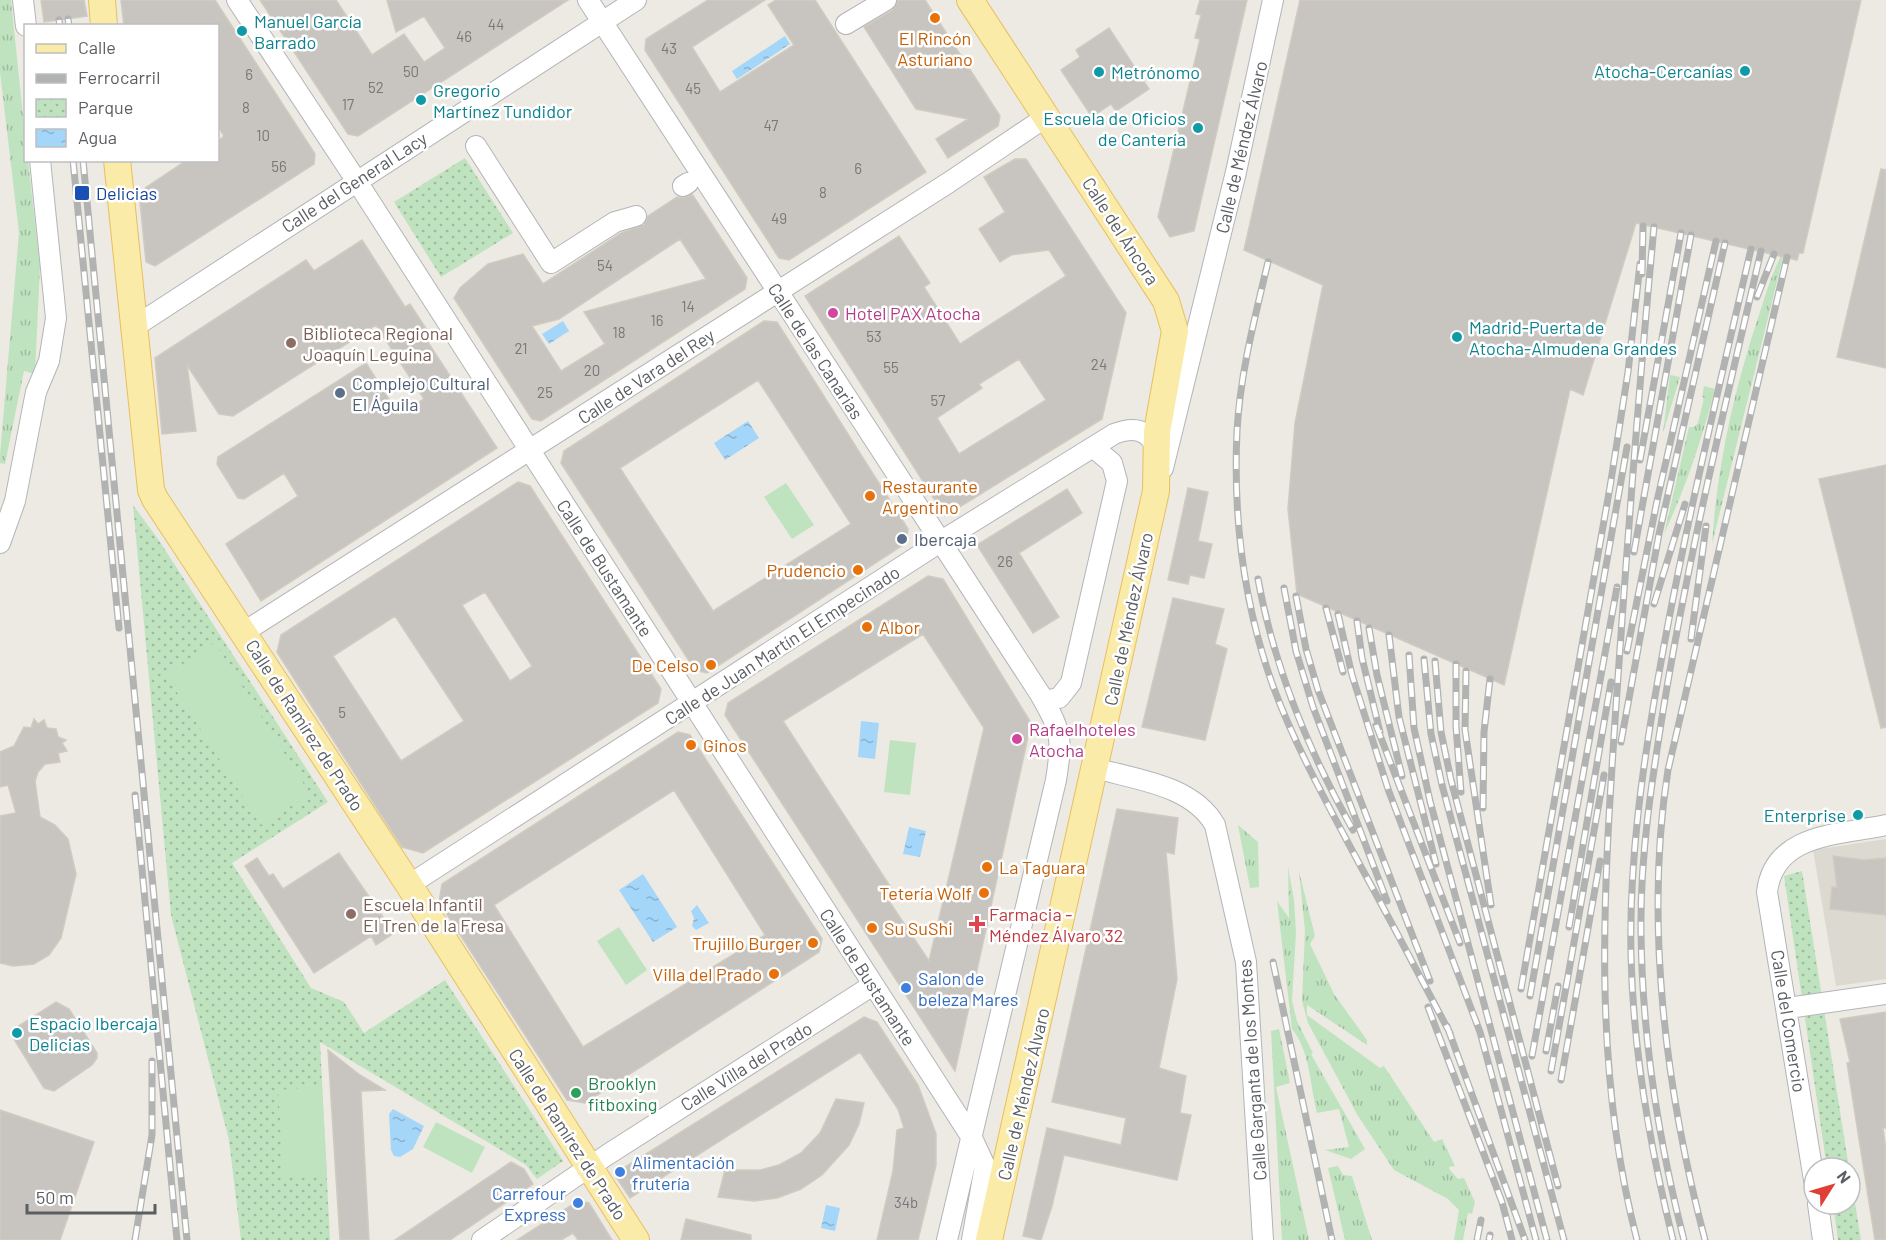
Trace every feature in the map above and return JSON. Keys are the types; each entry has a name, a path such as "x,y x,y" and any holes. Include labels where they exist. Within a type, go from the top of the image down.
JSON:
{"main road":[{"path":"102,0 104,24"},
{"name":"Calle del Áncora","path":"970,0 1153,281 1172,315 1175,331 1159,412 1156,491"},
{"name":"Calle de Ramírez de Prado","path":"117,162 151,490 155,500 409,885 636,1240"},
{"name":"Calle de Méndez Álvaro","path":"989,1240 1156,491"}],"street":[{"path":"23,0 26,24"},
{"name":"Calle de Bustamante","path":"237,0 356,180 972,1138"},
{"name":"Calle de las Canarias","path":"588,0 1044,701"},
{"name":"Calle del General Lacy","path":"134,327 356,180 636,0"},
{"path":"846,24 886,0"},
{"name":"Calle de Méndez Álvaro","path":"1156,491 1218,246 1273,0"},
{"name":"Calle de Vara del Rey","path":"244,632 948,183 1046,117"},
{"path":"476,146 550,263 615,222 636,216"},
{"path":"0,543 15,501 36,392 49,361 56,318 40,162"},
{"name":"Calle de Juan Martín El Empecinado","path":"409,885 940,542 1094,448 1127,429 1144,433 1156,447"},
{"path":"947,1240 1056,780 1060,734 1055,719 1044,701 1059,698 1071,682 1117,481 1112,463 1094,448"},
{"name":"Calle Garganta de los Montes","path":"1095,768 1187,796 1204,808 1215,825 1246,962 1263,1240"},
{"name":"Calle del Comercio","path":"1810,1156 1788,1008 1767,892 1769,877 1776,864 1795,846 1886,825"},
{"name":"Calle Villa del Prado","path":"482,1240 502,1235 589,1167 873,985"},
{"path":"1788,1008 1886,994"},
{"name":"Calle de Méndez Álvaro","path":"972,1138 985,1166 972,1240"},
{"path":"1820,1216 1823,1240"}],"shaded area":[{"path":"1886,839 1886,979 1836,986 1813,850"}],"green space":[{"path":"0,0 11,0 24,125 24,162 28,162 40,266 35,374 24,371 5,464 0,463 0,455 19,233 0,72"},
{"path":"465,158 513,233 441,277 394,202"},
{"path":"1785,249 1712,544 1714,515 1727,431 1748,348 1776,266"},
{"path":"1670,375 1680,377 1663,433"},
{"path":"1704,386 1715,389 1710,408 1686,481 1664,534 1689,427 1694,427 1698,423 1704,398 1702,397"},
{"path":"786,483 814,525 792,539 764,497"},
{"path":"133,505 158,539 328,802 232,863 311,988 344,1002 364,1033 445,980 563,1161 537,1179 526,1165 320,1042 330,1240 241,1240 229,1140 171,915"},
{"path":"215,643 310,794 261,825 166,675"},
{"path":"890,740 916,743 910,795 884,792"},
{"path":"1238,825 1258,842 1259,887 1250,888"},
{"path":"1288,867 1294,900 1296,933 1292,1001 1297,1021 1313,1053 1311,1054 1365,1149 1351,1159 1325,1150 1349,1147 1339,1109 1317,1113 1303,1047 1292,1029 1277,901 1289,918"},
{"path":"1299,871 1315,936 1310,944 1334,994 1367,1040 1367,1045 1307,1005 1307,1015 1380,1068 1384,1066 1434,1142 1442,1139 1455,1166 1449,1167 1450,1170 1458,1179 1464,1178 1475,1202 1472,1214 1468,1213 1463,1240 1454,1240 1459,1210 1448,1199 1394,1170 1358,1116 1308,1023 1302,1001 1305,931"},
{"path":"1802,871 1847,1156 1825,1156 1784,876"},
{"path":"619,927 647,970 626,985 597,941"},
{"path":"1279,1029 1290,1083 1276,1087 1309,1240 1282,1240 1271,1031"},
{"path":"322,1086 327,1174 284,1177 278,1090"},
{"path":"436,1122 485,1147 472,1173 423,1147"},
{"path":"1338,1166 1343,1175 1352,1176 1372,1240 1345,1240 1328,1168"},
{"path":"1835,1216 1857,1216 1861,1240 1838,1240"}],"water":[{"path":"785,36 790,44 737,79 732,71"},
{"path":"563,321 569,331 549,344 542,334"},
{"path":"748,421 759,438 725,460 714,443"},
{"path":"861,721 879,723 875,759 858,757"},
{"path":"909,827 926,831 920,857 903,854"},
{"path":"643,874 677,927 653,942 619,890"},
{"path":"697,905 709,923 696,930 692,926 694,918 691,911"},
{"path":"393,1109 424,1126 413,1149 400,1157 394,1156 391,1150 389,1114"},
{"path":"826,1205 840,1208 835,1231 821,1228"}],"building":[{"path":"41,0 84,0 87,16 44,22"},
{"path":"121,0 215,0 315,154 314,164 155,266 146,262 139,192 184,162 219,162 219,140 224,136 219,128 219,24 124,24"},
{"path":"260,0 336,0 372,55 404,34 424,62 445,48 424,16 396,32 387,0 568,0 358,136 348,134"},
{"path":"708,0 765,0 692,47 720,92 794,45 768,5 776,0 815,0 926,172 789,260 779,258 645,50 646,39"},
{"path":"898,0 925,0 1000,116 998,126 948,158 936,139 968,119 916,109 864,27 893,10"},
{"name":"Escuela de Oficios de Cantería","path":"1200,0 1247,0 1194,231 1170,237 1158,217 1200,39 1195,38 1201,15 1196,14"},
{"name":"Madrid-Puerta de Atocha-Almudena Grandes","path":"1300,0 1861,0 1803,253 1799,253 1797,260 1636,223 1583,395 1570,389 1504,685 1297,594 1288,509 1295,423 1323,285 1244,250"},
{"name":"Metrónomo","path":"1109,28 1149,89 1116,111 1111,104 1092,117 1061,70 1080,57 1076,50"},
{"path":"1015,159 1026,159 1126,313 1102,419 945,516 805,296 899,236 930,283 924,287 960,344 1066,276 1049,250 1011,255 1000,262 979,229 1005,212 984,177","holes":["1019,359 1046,400 959,454 937,418 982,388 979,384"]},
{"path":"1881,169 1886,170 1886,368 1837,357"},
{"path":"692,194 747,278 745,289 541,421 532,419 454,298 460,288 488,264 523,254 543,284 621,233 644,225 648,216 677,197 684,198","holes":["680,239 706,279 584,312 605,344 561,371 532,326 559,319"]},
{"path":"362,240 405,307 410,304 427,330 422,333 497,448 261,601 226,544 298,496 284,473 244,499 238,498 217,464 218,457 366,363 399,415 424,399 376,325 233,416 219,414 187,365 196,431 162,434 155,358 306,260 314,271"},
{"path":"764,321 777,322 908,529 906,543 707,673 695,670 561,463 564,451","holes":["758,380 851,524 713,611 620,468"]},
{"path":"1886,465 1886,727 1881,728 1819,479"},
{"path":"518,482 530,486 661,689 658,703 423,853 402,847 277,652 281,635","holes":["485,592 532,666 510,681 462,605","395,616 464,721 401,761 333,656"]},
{"path":"1188,488 1208,492 1198,541 1212,544 1204,578 1190,575 1188,584 1168,580"},
{"path":"1067,489 1082,513 1019,553 1059,617 1033,633 977,545"},
{"path":"928,576 943,579 1031,723 955,1071 725,715 728,703","holes":["923,634 984,728 929,961 889,901 897,897 783,721"]},
{"path":"1173,598 1224,609 1215,644 1227,649 1205,740 1142,727"},
{"path":"34,719 38,724 44,720 47,728 56,729 58,737 66,740 62,743 67,751 58,753 60,762 45,764 38,772 35,781 40,817 55,825 68,839 76,874 61,938 49,955 34,964 13,966 0,963 0,816 16,813 8,785 0,787 0,752 14,746 24,727 31,728"},
{"path":"678,732 690,735 822,939 819,952 585,1103 567,1100 439,902 442,884","holes":["674,790 765,935 583,1047 494,905"]},
{"path":"1117,809 1178,818 1174,854 1166,852 1177,979 1159,1068 1186,1076 1180,1113 1191,1115 1177,1180 1064,1155 1041,1240 1023,1236 1047,1128 1121,1145 1126,1118 1052,1102"},
{"name":"Escuela Infantil El Tren de la Fresa","path":"339,853 394,933 376,945 371,936 314,973 245,866 257,858 269,876 273,874 283,889"},
{"path":"1833,856 1864,860 1886,858 1886,915 1830,909 1832,887 1837,887"},
{"path":"56,1002 69,1009 97,1053 97,1058 92,1065 54,1091 44,1088 12,1036 14,1029"},
{"path":"1886,1012 1886,1128 1883,1128 1886,1149 1886,1240 1875,1240 1847,1063 1850,1062 1840,1019"},
{"path":"864,1017 877,1022 918,1085 936,1134 936,1165 918,1240 877,1240 893,1171 897,1130 904,1128 898,1109 860,1052 630,1198 614,1174"},
{"path":"328,1050 360,1075 385,1090 361,1091 369,1240 340,1240"},
{"path":"836,1099 864,1103 859,1124 849,1145 822,1175 801,1189 777,1198 754,1201 718,1197 725,1170 760,1170 779,1165 801,1153 820,1133"},
{"path":"0,1110 94,1142 60,1240 0,1240"},
{"path":"511,1162 524,1169 533,1184 450,1240 395,1240"},
{"path":"578,1201 589,1203 612,1240 578,1240 573,1233 561,1240 517,1240"},
{"path":"686,1219 751,1235 751,1240 681,1240"}],"railway":[{"path":"68,19 69,24"},
{"path":"59,20 60,24"},
{"path":"73,162 119,628"},
{"path":"83,162 187,1240"},
{"path":"1642,274 1643,226"},
{"path":"1637,1240 1622,1174 1613,1107 1607,1041 1605,907 1624,586 1654,227"},
{"path":"1640,460 1681,233"},
{"path":"1634,552 1691,235"},
{"path":"1627,651 1657,501 1716,241"},
{"path":"1621,742 1659,534 1725,243"},
{"path":"1673,1240 1650,1135 1635,1027 1631,955 1634,851 1647,748 1678,571 1751,249"},
{"path":"1684,1240 1666,1164 1648,1048 1642,970 1642,874 1651,789 1674,648 1709,478 1761,251"},
{"path":"1757,297 1774,254"},
{"path":"1705,1240 1679,1126 1663,1006 1658,887 1661,828 1668,770 1787,257"},
{"path":"1268,262 1245,367 1237,431 1239,528 1255,624 1273,686 1302,755 1450,1033"},
{"path":"1521,989 1610,487 1628,372 1640,264"},
{"path":"1530,996 1627,447"},
{"path":"1654,604 1685,504"},
{"path":"1691,639 1706,526"},
{"path":"1258,579 1283,677 1308,740 1353,830"},
{"path":"1532,1056 1617,587"},
{"path":"1284,588 1296,651 1313,707 1387,901"},
{"path":"1296,596 1306,649 1318,690 1430,981"},
{"path":"1326,608 1343,672"},
{"path":"1338,614 1352,675 1388,789 1480,1032 1536,1240"},
{"path":"1357,621 1362,658 1380,732"},
{"path":"1369,628 1377,675 1402,776"},
{"path":"1389,635 1399,717 1436,864"},
{"path":"1409,655 1414,728 1430,801 1547,1240"},
{"path":"1424,659 1431,734 1442,785 1564,1240"},
{"path":"1435,661 1441,732 1451,780 1558,1186"},
{"path":"1456,664 1456,726 1461,792"},
{"path":"1466,671 1465,730 1491,905"},
{"path":"1483,808 1484,732 1490,679"},
{"path":"1569,927 1611,682"},
{"path":"1376,725 1460,943"},
{"path":"1551,1071 1604,775"},
{"path":"135,795 177,1240"},
{"path":"1561,1080 1600,861"},
{"path":"1273,962 1332,1240"},
{"path":"1546,1051 1558,986"},
{"path":"1428,1007 1502,1202 1512,1240"},
{"path":"1447,1026 1525,1240"},
{"path":"135,1240 152,1135 152,1061"},
{"path":"1477,1240 1481,1220"},
{"path":"1489,1240 1490,1235"}],"place":[{"name":"El Rincón Asturiano","path":"935,18"},
{"name":"Manuel García Barrado","path":"242,31"},
{"name":"Atocha-Cercanías","path":"1745,71"},
{"name":"Metrónomo","path":"1099,72"},
{"name":"Gregorio Martínez Tundidor","path":"421,100"},
{"name":"Escuela de Oficios de Cantería","path":"1198,128"},
{"name":"Delicias","path":"82,193"},
{"name":"Hotel PAX Atocha","path":"833,313"},
{"name":"Madrid-Puerta de Atocha-Almudena Grandes","path":"1457,337"},
{"name":"Biblioteca Regional Joaquín Leguina","path":"291,343"},
{"name":"Complejo Cultural El Águila","path":"340,393"},
{"name":"Restaurante Argentino","path":"870,496"},
{"name":"Ibercaja","path":"902,539"},
{"name":"Prudencio","path":"858,570"},
{"name":"Albor","path":"867,627"},
{"name":"De Celso","path":"711,665"},
{"name":"Rafaelhoteles Atocha","path":"1017,739"},
{"name":"Ginos","path":"691,745"},
{"name":"Enterprise","path":"1858,815"},
{"name":"La Taguara","path":"987,867"},
{"name":"Tetería Wolf","path":"984,893"},
{"name":"Escuela Infantil El Tren de la Fresa","path":"351,914"},
{"name":"Farmacia - Méndez Álvaro 32","path":"977,924"},
{"name":"Su SuShi","path":"872,928"},
{"name":"Trujillo Burger","path":"813,943"},
{"name":"Villa del Prado","path":"774,974"},
{"name":"Salon de beleza Mares","path":"906,988"},
{"name":"Espacio Ibercaja Delicias","path":"17,1033"},
{"name":"Brooklyn fitboxing","path":"576,1093"},
{"name":"Alimentación frutería","path":"620,1172"},
{"name":"Carrefour Express","path":"578,1203"}]}
